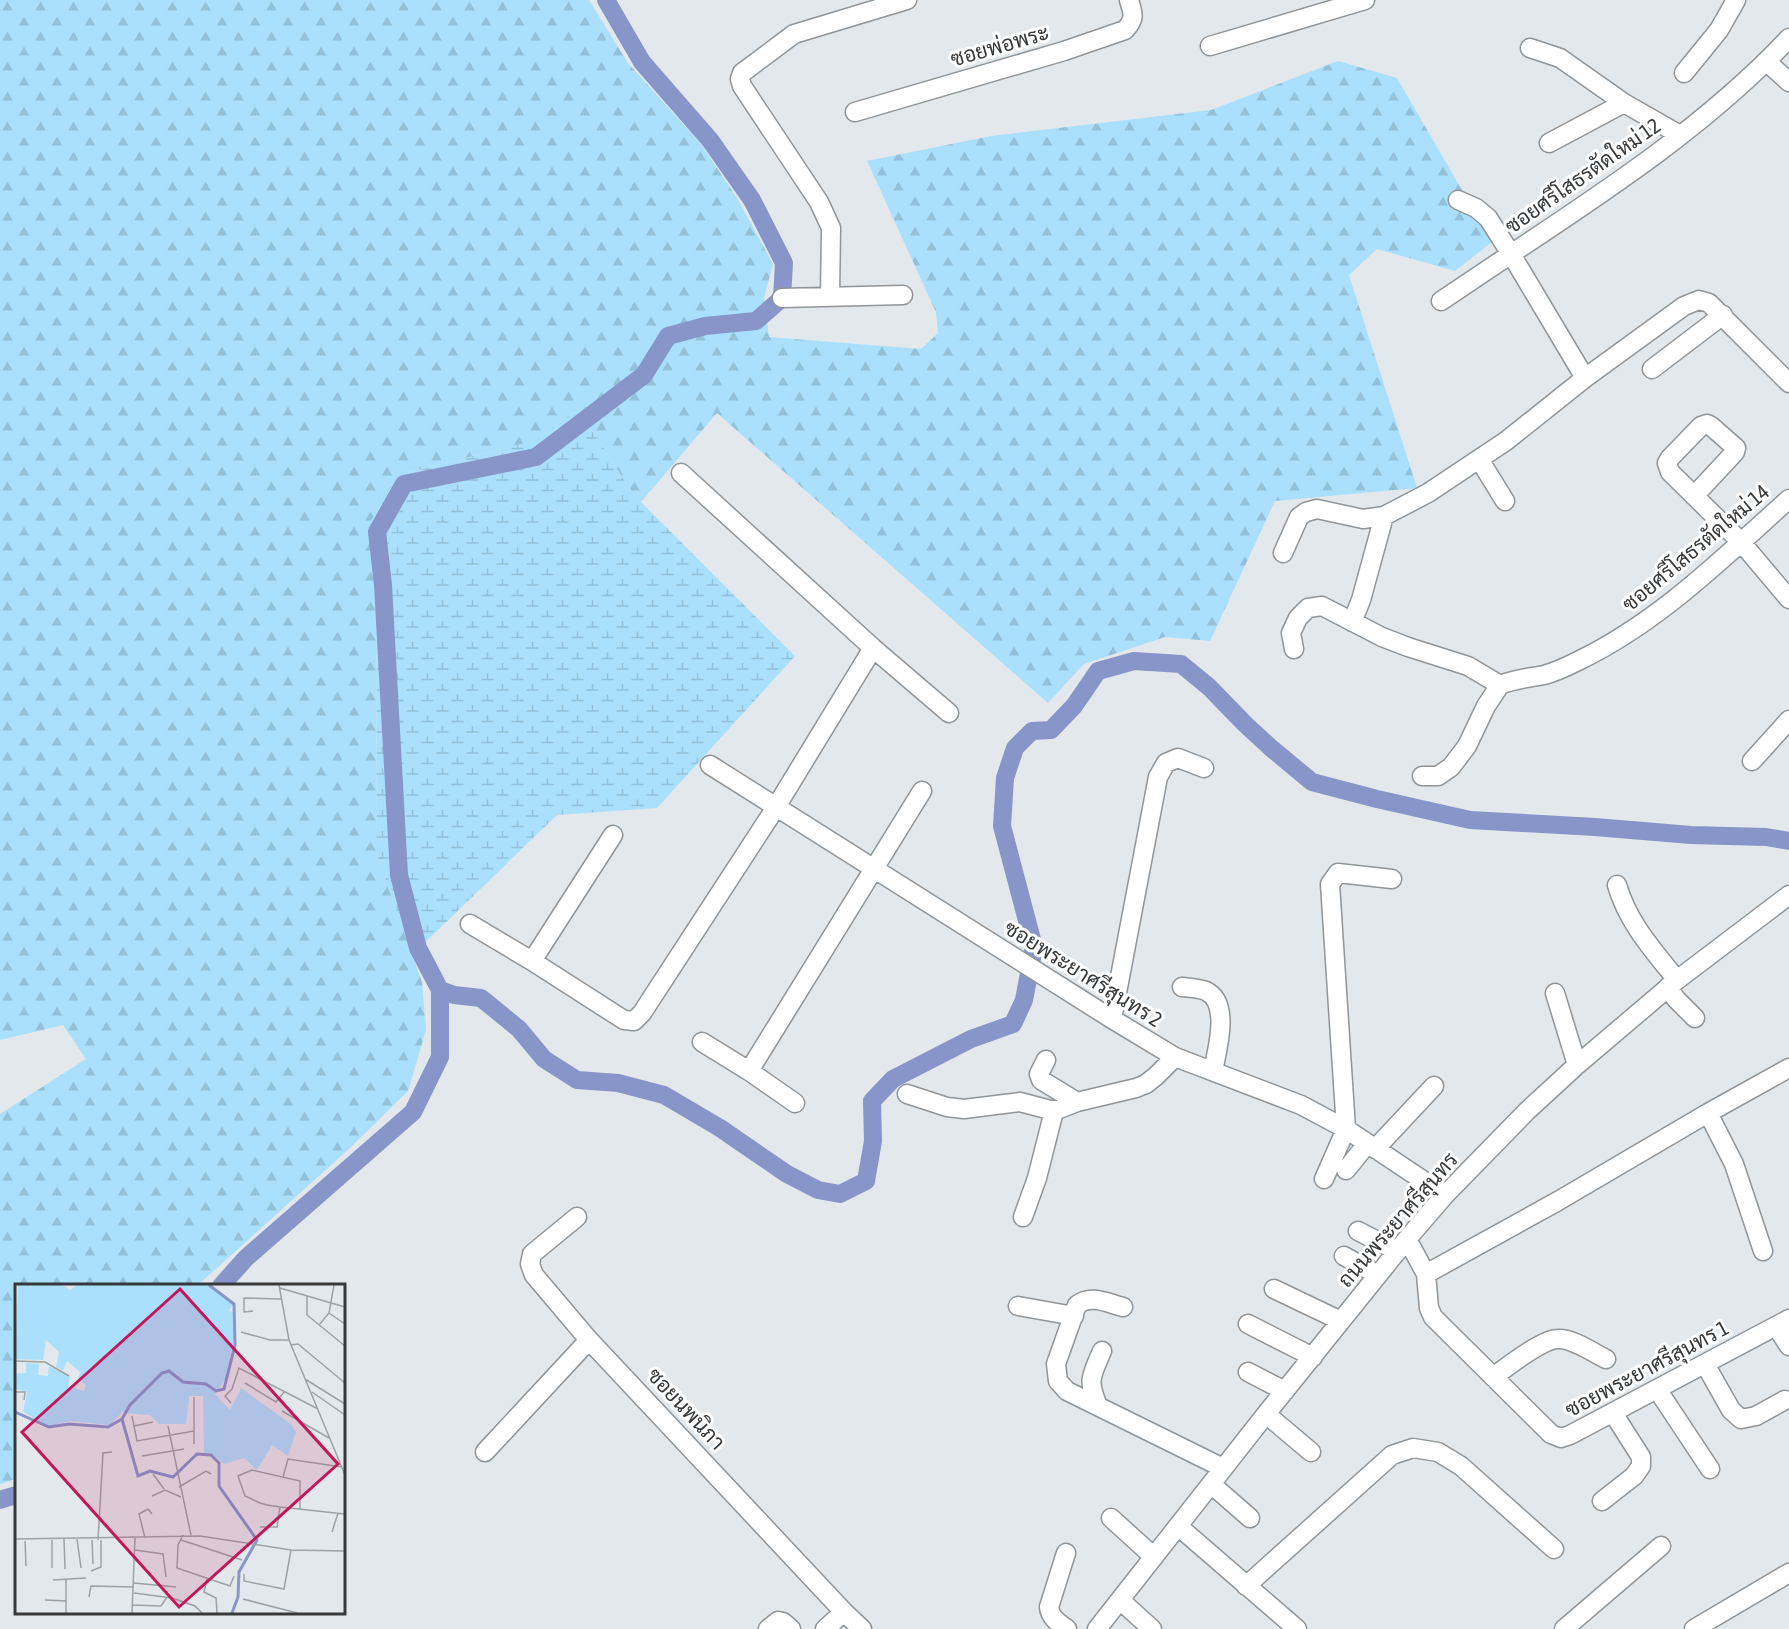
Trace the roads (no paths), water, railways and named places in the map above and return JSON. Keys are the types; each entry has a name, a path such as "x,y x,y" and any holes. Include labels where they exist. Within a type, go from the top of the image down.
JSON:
{"street":[{"path":"830,296 831,228 819,202 742,86 740,79 742,73 750,66 794,34 907,0"},
{"name":"ซอยพ่อพระ","path":"855,112 1064,51 1125,30 1133,16 1129,0"},
{"path":"1210,46 1365,0"},
{"path":"1684,73 1719,30 1736,0"},
{"name":"ซอยศรีโสธรตัดใหม่ 12","path":"1585,378 1511,254 1641,166 1767,62 1789,38"},
{"path":"1530,48 1560,58 1624,103 1680,135"},
{"path":"1767,62 1789,82"},
{"path":"1549,143 1624,103"},
{"path":"1441,301 1511,254 1488,218 1476,208 1458,200"},
{"path":"782,298 903,295"},
{"path":"1283,553 1299,518 1306,512 1317,509 1363,519 1384,516 1428,493 1506,441 1585,378 1684,306 1699,300 1709,303 1723,315 1789,383"},
{"path":"1652,369 1723,315"},
{"path":"1479,459 1505,501"},
{"path":"681,473 873,648 949,713"},
{"path":"1694,496 1741,542 1789,599"},
{"name":"ซอยศรีโสธรตัดใหม่ 14","path":"1500,685 1547,674 1578,662 1617,641 1662,611 1789,499"},
{"path":"1352,622 1361,600 1384,516"},
{"path":"1294,649 1291,633 1298,618 1308,608 1322,606 1408,647 1468,666 1500,685 1486,706 1467,746 1451,767 1438,776 1422,776"},
{"path":"470,924 624,1020 634,1021 642,1013 776,807 873,648"},
{"path":"1752,761 1789,720"},
{"path":"1113,1019 1158,777 1166,763 1178,758 1204,768"},
{"name":"ซอยพระยาศรีสุนทร 2","path":"710,765 1175,1057 1301,1105 1346,1129 1445,1195"},
{"path":"749,1071 922,791"},
{"path":"532,961 613,835"},
{"path":"1324,1179 1346,1129 1330,884 1338,873 1392,879"},
{"path":"1617,885 1623,905 1672,984 1676,999 1695,1018"},
{"name":"ถนนพระยาศรีสุนทร","path":"1097,1629 1266,1414 1445,1195 1527,1111 1577,1065 1672,984 1789,895"},
{"path":"1182,987 1204,990 1213,996 1219,1008 1221,1030 1213,1071"},
{"path":"1555,993 1577,1065"},
{"path":"702,1042 795,1103"},
{"path":"907,1094 947,1107 964,1109 1020,1102 1054,1111 1077,1102 1146,1084 1175,1057"},
{"path":"1046,1060 1039,1074 1041,1080 1077,1102"},
{"path":"1426,1274 1789,1068"},
{"path":"1346,1170 1434,1086"},
{"path":"1023,1217 1037,1178 1054,1111"},
{"path":"1708,1113 1734,1164 1763,1251"},
{"name":"ซอยนพนิภา","path":"577,1217 532,1254 530,1264 534,1275 589,1340 862,1629"},
{"path":"1358,1231 1402,1245"},
{"name":"ซอยพระยาศรีสุนทร 1","path":"1402,1245 1426,1274 1429,1308 1433,1317 1551,1434 1561,1438 1613,1413 1783,1322"},
{"path":"1344,1257 1378,1275"},
{"path":"1274,1289 1341,1321"},
{"path":"1123,1307 1093,1299 1084,1300 1077,1305 1056,1364 1058,1381 1067,1391 1223,1468"},
{"path":"1018,1306 1074,1316"},
{"path":"1783,1322 1789,1346"},
{"path":"1248,1323 1313,1357"},
{"path":"1493,1377 1544,1343 1557,1338 1568,1340 1606,1359"},
{"path":"484,1452 589,1340"},
{"path":"1098,1406 1090,1380 1102,1351"},
{"path":"1705,1364 1731,1410 1741,1419 1756,1416 1785,1400"},
{"path":"1248,1372 1285,1392"},
{"path":"1658,1389 1710,1469"},
{"path":"1602,1501 1634,1476 1641,1466 1641,1457 1613,1413"},
{"path":"1266,1414 1311,1452"},
{"path":"1246,1586 1392,1455 1413,1448 1438,1452 1461,1466 1554,1549"},
{"path":"1211,1484 1250,1518"},
{"path":"1111,1518 1154,1557"},
{"path":"1178,1526 1297,1629"},
{"path":"1564,1629 1660,1545"},
{"path":"1066,1553 1049,1608 1050,1614 1067,1629"},
{"path":"1694,1629 1789,1573"},
{"path":"1120,1600 1152,1629"},
{"path":"825,1629 844,1612"},
{"path":"768,1629 778,1621 791,1629"}],"waterway":[{"path":"606,0 642,62 710,140 752,200 784,263 782,298 756,321 705,326 668,336 644,375 536,457 404,484 377,532 383,585 399,875 418,948 440,990 454,995 481,998 519,1029 544,1059 577,1080 618,1083 664,1095 720,1128 787,1174 818,1190 840,1194 866,1181 873,1141 872,1101 893,1079 971,1039 1013,1024 1024,1000 1034,947 1002,826 1005,778 1015,748 1032,731 1051,730 1074,706 1098,671 1134,661 1181,664 1209,687 1271,748 1312,782 1470,820 1691,835 1766,837 1789,841"},
{"path":"223,1284 246,1258 413,1112 440,1057 440,990"},
{"path":"0,1500 15,1495"}]}
